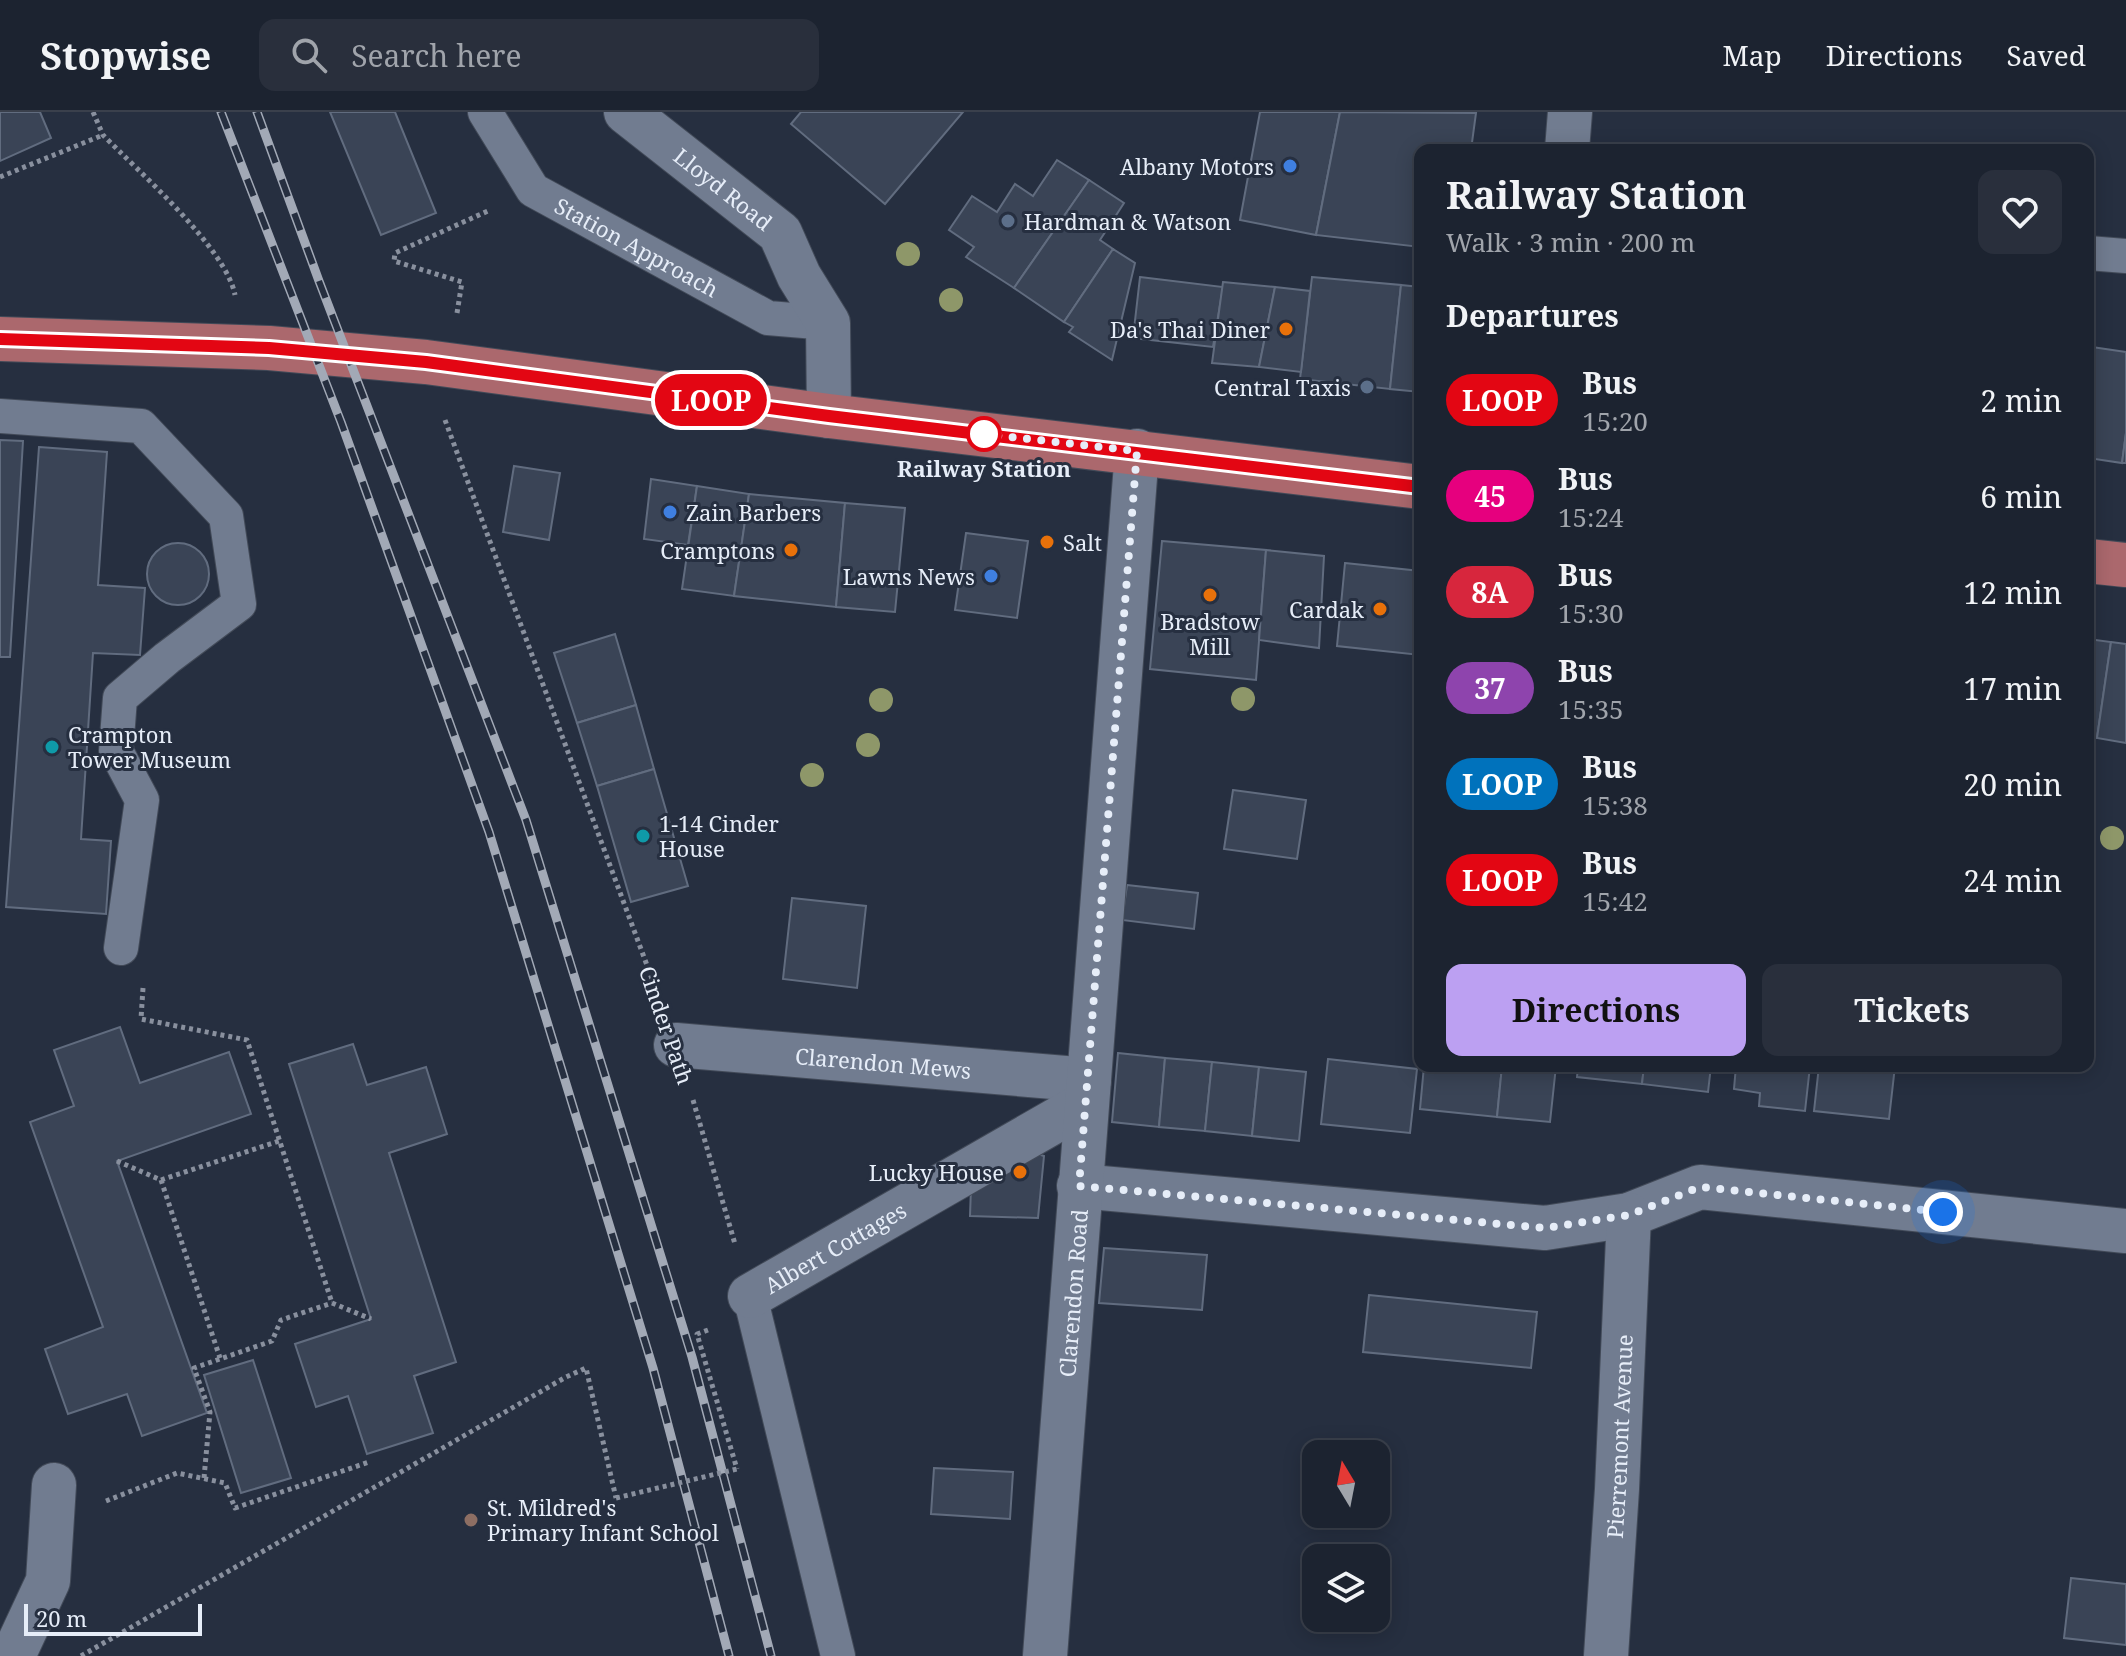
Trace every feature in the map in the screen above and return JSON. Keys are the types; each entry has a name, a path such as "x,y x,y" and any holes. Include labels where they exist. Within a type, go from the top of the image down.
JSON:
{"main road":[{"path":"0,339 269,348 403,360 829,416 1414,486"},
{"path":"2094,562 2126,565"}],"street":[{"name":"Lloyd Road","path":"626,112 780,233 799,276 828,323"},
{"path":"1567,144 1570,112"},
{"path":"828,323 829,416"},
{"name":"Clarendon Road","path":"1045,1656 1137,451"},
{"name":"Clarendon Mews","path":"676,1045 1087,1091"},
{"name":"Albert Cottages","path":"750,1296 1087,1091"},
{"path":"1079,1186 1545,1228 1629,1215 1700,1187 2126,1231"},
{"name":"Pierremont Avenue","path":"1606,1656 1629,1215"},
{"path":"13,1656 48,1581 53,1503"}],"lane":[{"name":"Station Approach","path":"485,112 533,190 768,318 828,323"},
{"path":"2094,253 2126,256"},
{"path":"0,416 141,426 226,516 239,604 120,698 116,751 142,800 121,948"},
{"path":"750,1296 838,1656"}],"path":[{"path":"93,112 103,135 214,251"},
{"path":"0,177 103,135"},
{"path":"458,305 462,282 394,261 395,253 533,190"},
{"name":"Cinder Path","path":"442,411 676,1045 750,1296"},
{"path":"121,948 145,968 141,1019 247,1040 332,1303"},
{"path":"117,1161 161,1180 279,1141"},
{"path":"161,1180 220,1358"},
{"path":"204,1478 210,1412 194,1368 272,1341 281,1320 332,1303 371,1319"},
{"path":"81,1656 586,1368 616,1498 737,1469 697,1334"},
{"path":"53,1503 177,1473 225,1483 235,1508 369,1462"}],"building":[{"path":"0,112 40,112 51,138 0,161"},
{"path":"330,112 395,112 436,213 381,235"},
{"path":"801,112 963,112 885,204 791,124"},
{"name":"Albany Motors","path":"1260,112 1340,112 1316,235 1240,220"},
{"path":"1340,112 1476,113 1472,144 1414,144 1414,246 1316,235"},
{"name":"Hardman & Watson","path":"1057,160 1089,180 1014,288 966,257 974,247 949,230 972,196 997,212 1015,184 1033,196"},
{"path":"1089,180 1124,203 1100,240 1113,249 1064,322 1014,288"},
{"path":"1113,249 1135,263 1112,360 1069,332 1073,327 1064,322"},
{"path":"1140,277 1223,287 1213,347 1133,338"},
{"path":"1312,277 1401,285 1390,389 1300,379"},
{"path":"1223,282 1275,287 1259,367 1212,363"},
{"path":"1401,285 1414,286 1414,391 1390,389"},
{"name":"Da's Thai Diner","path":"1275,287 1310,291 1301,372 1259,367"},
{"path":"2094,347 2126,352 2126,433 2122,463 2094,459"},
{"path":"2126,433 2126,463 2122,463"},
{"path":"0,440 23,441 10,657 0,657"},
{"name":"Crampton Tower Museum","path":"39,447 107,452 98,585 145,588 140,655 93,653 81,839 111,841 106,914 6,907"},
{"path":"514,466 560,473 549,540 503,532"},
{"name":"Zain Barbers","path":"651,479 697,486 688,545 644,539"},
{"path":"697,486 749,494 734,596 682,589"},
{"name":"Cramptons","path":"749,494 845,503 836,607 734,596"},
{"path":"845,503 905,508 895,612 836,607"},
{"name":"Lawns News","path":"966,533 1028,541 1017,618 955,610"},
{"name":"Bradstow Mill","path":"1162,541 1266,550 1256,680 1150,669"},
{"path":"178,543 200,552 209,574 200,596 178,605 156,596 147,574 156,552"},
{"path":"1266,550 1324,556 1319,648 1259,640"},
{"name":"Cardak","path":"1345,563 1414,570 1414,654 1337,646"},
{"path":"615,634 636,705 577,723 554,653"},
{"path":"2094,640 2111,642 2097,738 2094,738"},
{"path":"2111,642 2126,644 2126,743 2097,738"},
{"path":"636,705 654,769 597,786 577,723"},
{"name":"1-14 Cinder House","path":"654,769 688,886 631,902 597,786"},
{"path":"1233,790 1306,800 1297,859 1224,849"},
{"path":"1127,885 1198,893 1194,929 1122,920"},
{"path":"792,898 866,906 857,988 783,979"},
{"path":"120,1027 140,1083 229,1052 251,1114 117,1161 207,1413 142,1436 127,1394 68,1414 45,1349 103,1327 30,1122 74,1106 54,1050"},
{"path":"353,1044 367,1085 426,1067 447,1134 389,1153 456,1362 414,1376 433,1433 367,1454 348,1396 316,1407 295,1344 371,1319 289,1064"},
{"path":"1118,1053 1165,1058 1159,1127 1112,1122"},
{"path":"1165,1058 1212,1062 1205,1131 1159,1127"},
{"path":"1328,1059 1414,1069 1417,1072 1410,1133 1321,1124"},
{"path":"1212,1062 1259,1067 1252,1136 1205,1131"},
{"path":"1259,1067 1306,1072 1299,1141 1252,1136"},
{"path":"1423,1072 1501,1072 1497,1117 1420,1109"},
{"path":"1501,1072 1555,1072 1550,1122 1497,1117"},
{"path":"1577,1072 1643,1072 1642,1084 1577,1077"},
{"path":"1643,1072 1710,1072 1708,1092 1642,1084"},
{"path":"1735,1072 1809,1072 1805,1111 1759,1106 1760,1093 1734,1089"},
{"path":"1818,1072 1894,1072 1889,1119 1814,1111"},
{"name":"Lucky House","path":"1032,1152 1044,1156 1038,1218 970,1216 971,1187"},
{"path":"1104,1248 1207,1255 1202,1310 1099,1303"},
{"path":"1369,1295 1537,1312 1531,1368 1363,1352"},
{"path":"253,1360 291,1478 241,1493 204,1375"},
{"path":"934,1468 1013,1472 1010,1519 931,1514"},
{"path":"2071,1578 2126,1584 2126,1645 2064,1638"}],"railway":[{"path":"221,112 341,422 489,832 653,1368 729,1656"},
{"path":"257,112 526,820 692,1357 771,1656"}],"bus line":[{"name":"LOOP","path":"0,339 269,348 426,362 829,416 1414,486"}],"place":[{"name":"Albany Motors","path":"1290,166"},
{"name":"Hardman & Watson","path":"1008,221"},
{"name":"Da's Thai Diner","path":"1286,329"},
{"name":"Central Taxis","path":"1367,387"},
{"name":"Railway Station","path":"984,434"},
{"name":"Zain Barbers","path":"670,512"},
{"name":"Salt","path":"1047,542"},
{"name":"Cramptons","path":"791,550"},
{"name":"Lawns News","path":"991,576"},
{"name":"Bradstow Mill","path":"1210,595"},
{"name":"Cardak","path":"1380,609"},
{"name":"Crampton Tower Museum","path":"52,747"},
{"name":"1-14 Cinder House","path":"643,836"},
{"name":"Lucky House","path":"1020,1172"},
{"name":"St. Mildred's Primary Infant School","path":"471,1520"}],"route":[{"path":"984,434 1137,451 1079,1186 1545,1228 1629,1215 1700,1187 1943,1212"}]}
